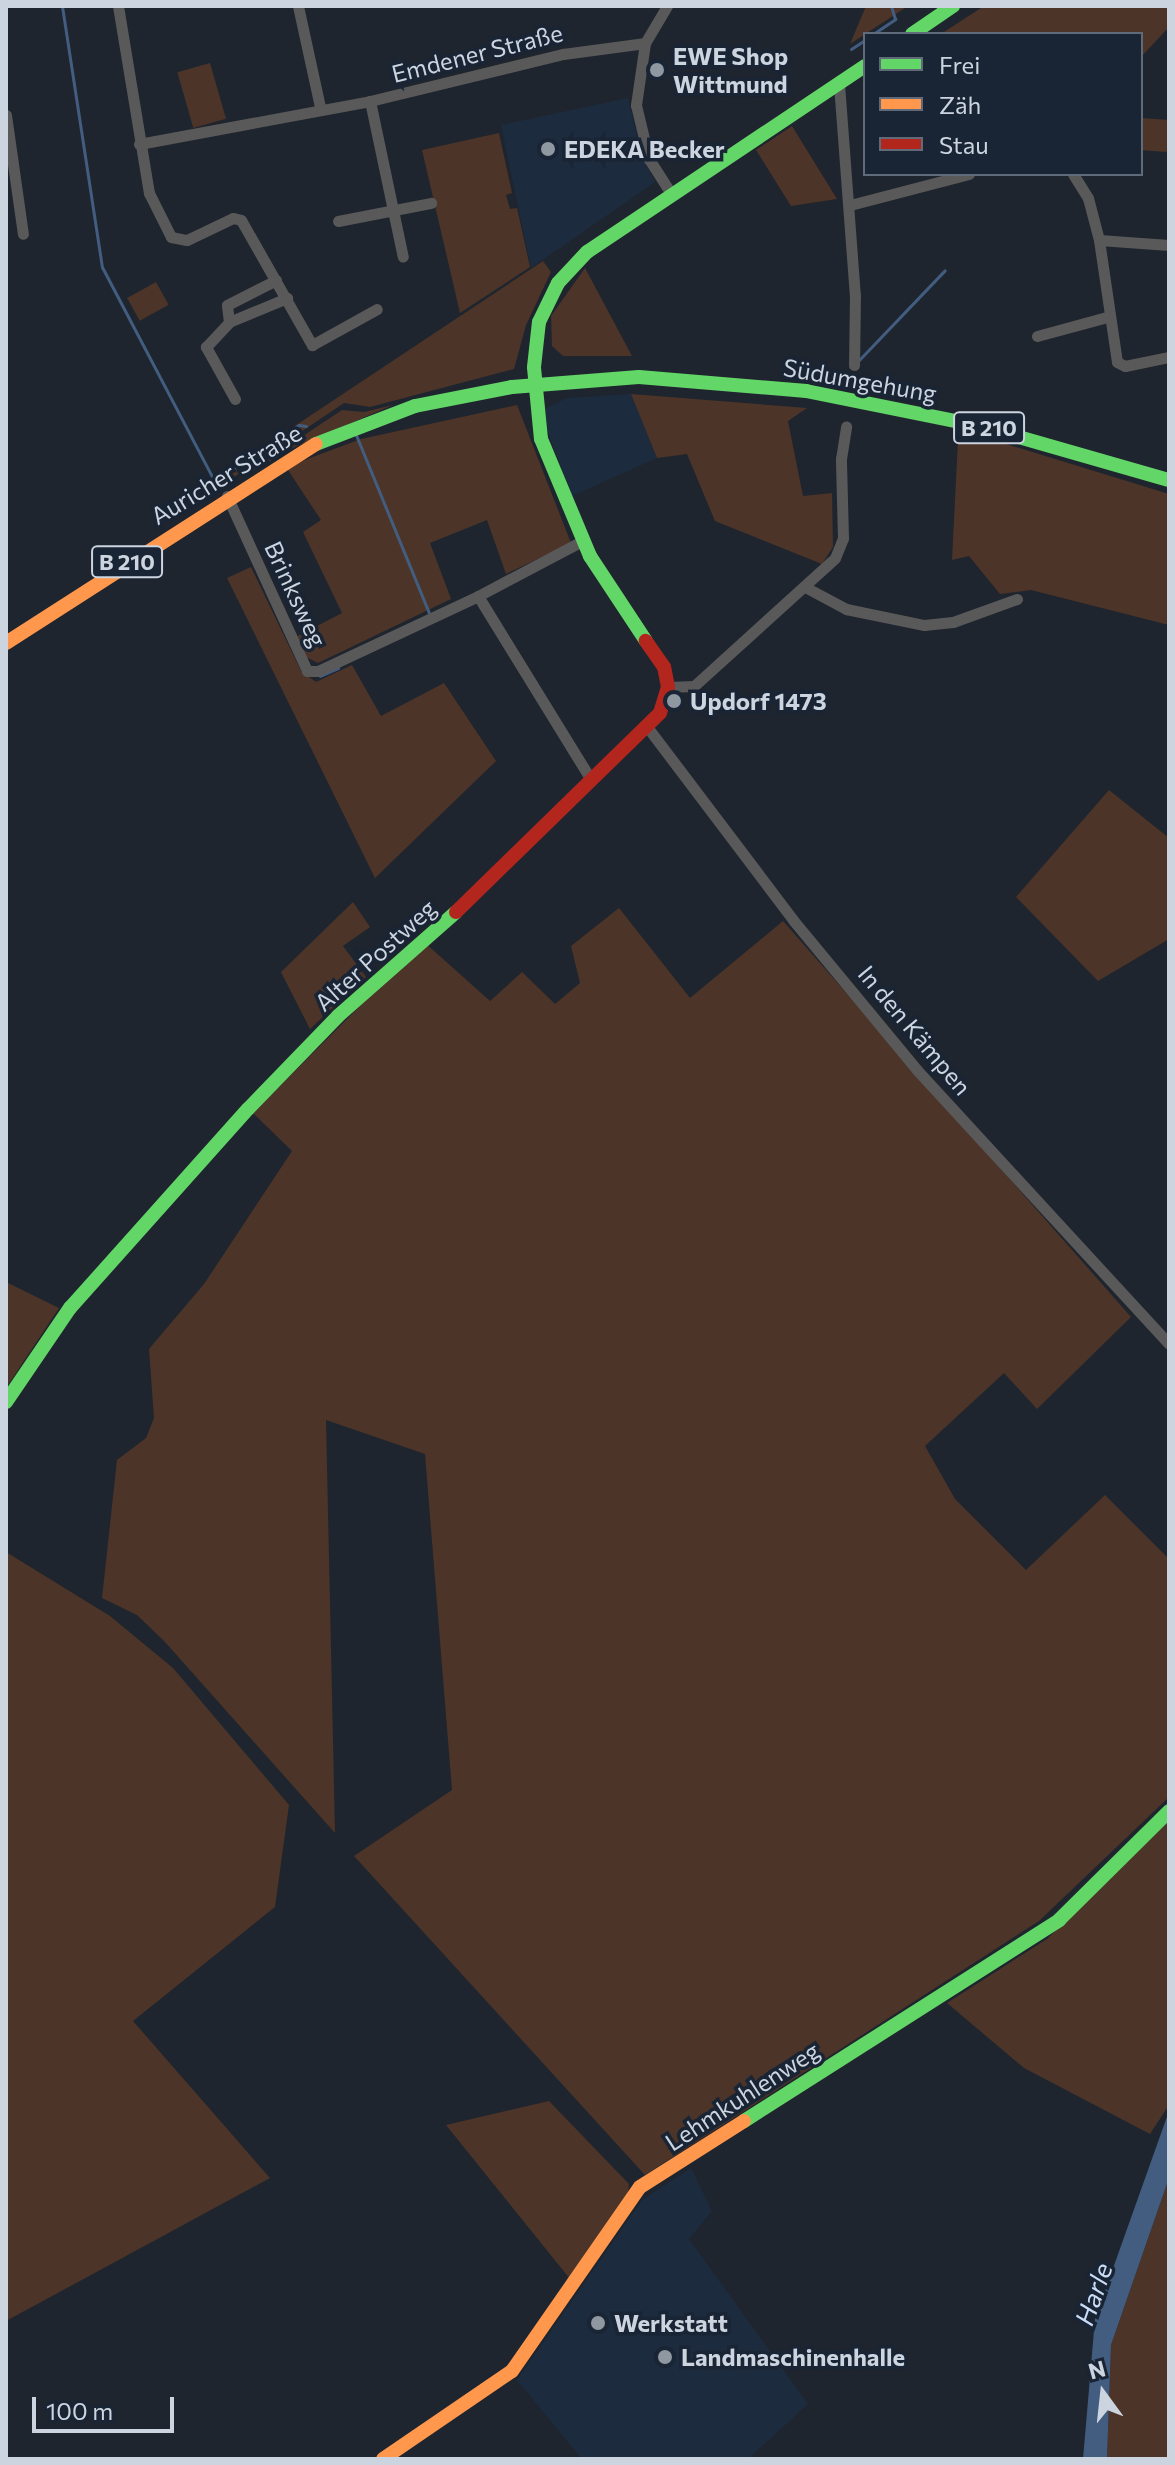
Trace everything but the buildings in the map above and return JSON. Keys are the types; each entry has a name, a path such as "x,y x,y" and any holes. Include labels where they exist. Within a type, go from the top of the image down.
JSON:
{"street":[{"path":"118,6 149,193 171,237 187,240 233,218 241,220 312,345 377,309"},
{"path":"667,6 645,43 636,90 638,119 649,159 672,195"},
{"path":"915,32 953,6"},
{"path":"298,10 320,107"},
{"name":"Emdener Straße","path":"139,144 320,107 370,101 563,54 645,43"},
{"path":"846,426 841,459 841,549 805,587 694,686 668,687 659,656 582,541 541,439 535,384 539,322 558,283 587,252 863,67"},
{"path":"839,84 850,205 854,365"},
{"path":"370,101 403,257"},
{"path":"6,115 17,166 9,179 23,234"},
{"path":"850,205 961,176"},
{"path":"1074,176 1088,198 1099,240 1107,317 1117,362 1125,366 1169,357"},
{"path":"338,221 431,203"},
{"path":"1099,240 1169,245"},
{"path":"229,322 227,305 276,280"},
{"path":"235,399 206,347 229,322 287,298"},
{"path":"1037,336 1107,317"},
{"name":"Südumgehung","path":"535,384 694,378 851,397 984,427 1169,480"},
{"name":"Auricher Straße","path":"6,643 227,496 308,447 368,421 463,394 535,384"},
{"name":"Brinksweg","path":"227,496 307,671 318,671 478,596 582,541"},
{"path":"805,587 846,609 924,625 953,622 1017,599"},
{"path":"478,596 591,780"},
{"name":"Alter Postweg","path":"6,1402 70,1308 248,1109 338,1016 459,909 648,728 660,713 668,687"},
{"name":"In den Kämpen","path":"648,728 793,920 917,1070 1169,1344"},
{"name":"Lehmkuhlenweg","path":"383,2459 512,2371 640,2187 1059,1920 1169,1811"}],"shaded area":[{"path":"866,6 908,6 868,32 863,32 863,35 850,44"},
{"path":"984,6 1169,6 1169,27 1143,55 1143,32 944,32"},
{"path":"210,63 226,119 193,128 177,72"},
{"path":"628,98 641,154 655,182 531,268 501,125"},
{"path":"1143,118 1169,120 1167,152 1143,150"},
{"path":"792,126 837,199 791,206 756,150"},
{"path":"499,133 512,193 506,195 510,209 517,208 530,267 460,313 422,150"},
{"path":"543,261 551,272 526,325 514,369 370,407 344,403 228,481 224,473"},
{"path":"585,268 632,356 563,356 552,346 551,316"},
{"path":"156,282 169,305 140,321 127,298"},
{"path":"631,394 657,458 572,496 544,422 546,408 567,398"},
{"path":"631,394 807,408 788,421 803,496 832,493 833,547 822,564 715,521 687,454 657,458"},
{"path":"393,405 295,447 238,479 342,410 364,412"},
{"path":"517,405 571,543 506,574 487,520 430,543 451,599 318,663 304,656 296,637 342,613 303,532 321,520 286,467 361,439"},
{"path":"958,440 1006,444 1169,494 1169,625 1031,590 1000,594 969,556 952,560"},
{"path":"251,567 301,671 316,682 352,665 381,716 444,683 496,761 375,878 227,578"},
{"path":"1109,790 1169,838 1169,939 1098,981 1016,897"},
{"path":"353,902 370,927 343,946 366,977 310,1029 281,972"},
{"path":"619,908 690,998 783,921 1131,1317 1037,1409 1004,1373 925,1446 955,1499 1026,1570 1105,1495 1169,1559 1169,1797 1039,1921 645,2175 354,1856 452,1790 425,1454 326,1420 335,1833 165,1642 137,1615 102,1598 117,1460 146,1438 154,1418 149,1349 204,1284 292,1151 253,1113 424,942 490,1001 522,972 555,1004 580,983 571,946"},
{"path":"6,1282 59,1308 6,1388"},
{"path":"6,1552 110,1616 173,1668 289,1805 275,1907 133,2021 270,2178 6,2321"},
{"path":"1169,1821 1169,2105 1150,2134 1024,2068 947,2003 1047,1939"},
{"path":"549,2101 629,2184 628,2193 570,2279 446,2125"},
{"path":"1169,2111 1169,2178 1111,2345 1107,2459 1083,2459 1095,2319"},
{"path":"691,2168 712,2211 689,2239 808,2404 748,2459 582,2459 517,2380 642,2200"},
{"path":"1169,2178 1169,2459 1107,2459 1111,2345"}],"waterway":[{"path":"62,6 102,267 215,482"},
{"path":"876,32 895,19 891,6"},
{"path":"851,49 863,41"},
{"path":"859,360 945,270"},
{"path":"224,475 299,425 306,426"},
{"path":"356,435 429,613"},
{"path":"320,676 338,668"}],"traffic: fast":[{"path":"915,32 953,6"},
{"path":"646,641 590,556 541,439 534,367 539,322 558,283 587,252 863,67"},
{"path":"316,444 415,406 512,387 639,377 806,391 984,427 1169,480"},
{"path":"6,1402 70,1308 248,1109 338,1016 456,912"},
{"path":"744,2121 1059,1920 1169,1811"}],"traffic: slow":[{"path":"6,643 316,444"},
{"path":"383,2459 512,2371 640,2187 744,2121"}],"traffic: jam":[{"path":"456,912 660,713 668,687 664,667 646,641"}],"place":[{"name":"EWE Shop Wittmund","path":"657,70"},
{"name":"EDEKA Becker","path":"548,149"},
{"name":"Updorf 1473","path":"674,701"},
{"name":"Werkstatt","path":"598,2323"},
{"name":"Landmaschinenhalle","path":"665,2357"}],"water label":[{"name":"Harle","path":"1093,2294"}]}
